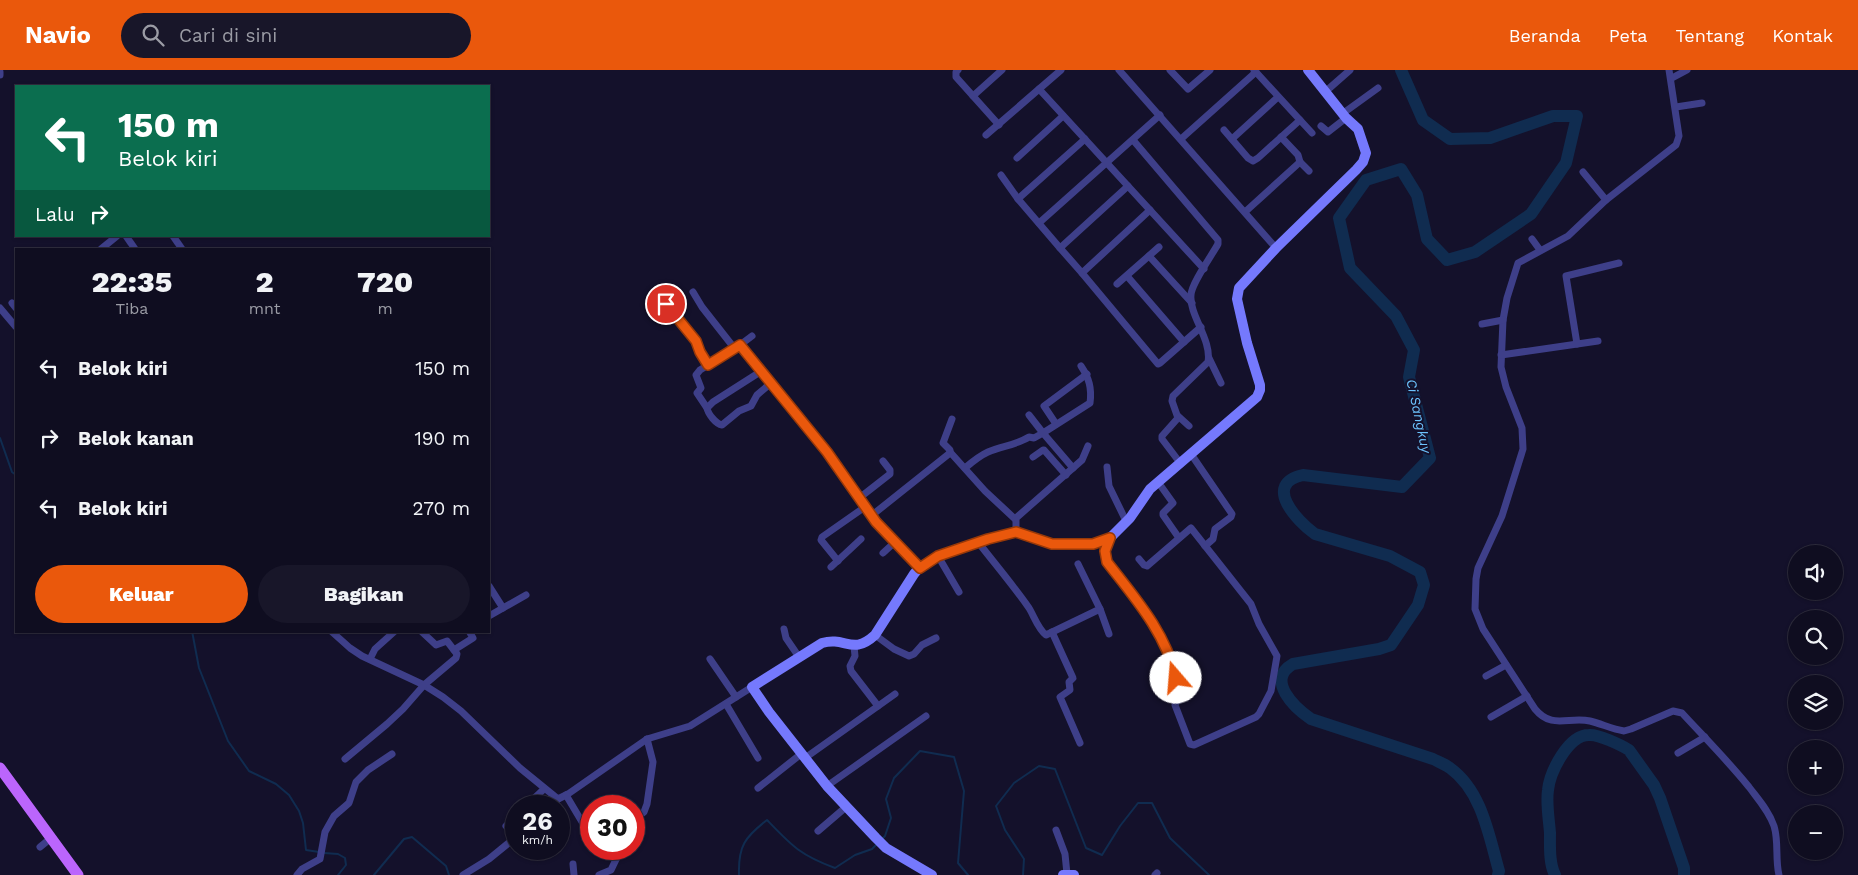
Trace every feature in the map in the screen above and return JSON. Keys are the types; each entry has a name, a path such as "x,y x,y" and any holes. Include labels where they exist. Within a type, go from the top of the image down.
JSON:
{"main road":[{"path":"0,768 45,843 78,875"}],"street":[{"path":"958,70 956,77 998,125"},
{"path":"973,96 1002,70"},
{"path":"986,135 1061,70"},
{"path":"1119,70 1276,248"},
{"path":"1170,70 1188,89 1210,70"},
{"path":"1139,559 1147,566 1191,528 1251,604 1259,624 1277,656 1272,691 1256,717 1192,745 1188,741 1175,705 1182,698 1164,645 1144,609 1106,558 1105,548 1110,538 1126,521 1150,489 1181,464 1259,394 1260,385 1247,343 1237,293 1242,284 1276,248 1363,162 1366,153 1362,136 1358,129 1344,116 1308,70"},
{"path":"1324,92 1350,70"},
{"path":"1669,70 1672,78 1679,136 1676,145 1606,200 1568,236 1518,263 1507,298 1503,320 1501,356 1505,381 1522,428 1523,448 1502,516 1478,568 1475,609 1483,629 1506,665 1539,714 1547,719 1556,722 1583,720 1624,731 1631,730 1676,710 1682,713 1742,780 1771,818 1776,834 1777,874"},
{"path":"1672,78 1686,70"},
{"path":"1181,139 1255,71 1312,133"},
{"path":"1321,126 1328,132 1378,88"},
{"path":"1039,89 1204,269"},
{"path":"1232,139 1278,97"},
{"path":"1676,107 1702,102"},
{"path":"1040,224 1160,115"},
{"path":"1017,158 1064,116"},
{"path":"1224,130 1248,158 1253,161 1300,120"},
{"path":"1282,137 1309,171"},
{"path":"1018,199 1085,139"},
{"path":"1133,140 1218,240 1218,244 1190,295 1209,358 1221,383"},
{"path":"1245,212 1300,162"},
{"path":"1583,172 1606,200"},
{"path":"1001,175 1018,199 1082,272 1158,364 1201,327"},
{"path":"1060,248 1128,186"},
{"path":"1082,272 1150,210"},
{"path":"102,248 115,237"},
{"path":"127,237 134,248"},
{"path":"174,237 181,248"},
{"path":"1532,239 1540,250"},
{"path":"1117,284 1159,247"},
{"path":"1149,256 1192,303"},
{"path":"1577,344 1566,276 1620,263"},
{"path":"1127,276 1184,342"},
{"path":"694,292 737,347 771,383 827,452 871,516 920,568"},
{"path":"666,304 696,341 708,365"},
{"path":"0,308 15,326"},
{"path":"1482,324 1503,320"},
{"path":"752,336 696,373 701,387 697,393 708,412 718,424 722,425 739,411 751,406 757,395 771,383"},
{"path":"1501,356 1598,341"},
{"path":"1189,426 1178,416 1172,401 1173,396 1206,364 1209,358"},
{"path":"965,468 989,452 1018,444 1029,437 1034,438 1090,403 1091,384 1081,366"},
{"path":"707,408 760,372"},
{"path":"1056,424 1044,406 1087,374"},
{"path":"1029,415 1072,468"},
{"path":"1178,416 1163,433 1162,439 1181,464"},
{"path":"952,419 943,443 985,491 1015,519 1016,532"},
{"path":"1015,519 1082,460 1088,446"},
{"path":"1033,457 1044,450 1066,475"},
{"path":"871,516 950,452"},
{"path":"1191,454 1232,516 1215,529 1213,539 1205,546"},
{"path":"858,499 890,474 890,470 883,461"},
{"path":"1107,467 1109,486 1126,521"},
{"path":"1158,482 1173,503 1163,513 1163,516 1179,538"},
{"path":"838,560 821,540 822,537 865,507"},
{"path":"567,795 647,739 690,726 822,643 828,642 857,646 874,636 920,568 938,556 978,542 1016,532 1052,544 1093,544 1110,538"},
{"path":"831,567 862,539"},
{"path":"883,553 895,542"},
{"path":"978,542 1011,584 1029,609 1042,632 1046,635 1100,608"},
{"path":"938,556 959,592"},
{"path":"1078,564 1100,608 1109,634"},
{"path":"490,588 503,608"},
{"path":"490,615 526,595"},
{"path":"784,629 786,638 799,657"},
{"path":"1052,632 1073,678 1069,682 1070,690 1060,697 1080,744"},
{"path":"333,633 350,648 424,685 461,711 552,795"},
{"path":"370,659 375,649 393,633"},
{"path":"345,759 398,714 424,685 456,658 457,654 447,641 436,644 423,633"},
{"path":"454,650 473,638 469,633"},
{"path":"874,636 894,649 910,656 922,644 936,638"},
{"path":"857,646 850,666 851,671 878,706"},
{"path":"710,659 736,698"},
{"path":"1486,676 1506,665"},
{"path":"752,687 803,756 846,807 886,848 932,875"},
{"path":"758,788 895,694"},
{"path":"1492,717 1527,696"},
{"path":"726,704 758,758"},
{"path":"827,786 926,716"},
{"path":"1678,753 1705,737"},
{"path":"645,809 653,762 647,739"},
{"path":"297,875 302,869 316,863 321,853 325,832 334,816 349,803 356,782 368,770 392,754"},
{"path":"538,795 544,789"},
{"path":"570,803 580,819"},
{"path":"818,831 846,807"},
{"path":"1056,830 1065,854 1068,875"},
{"path":"463,875 489,859 505,846"},
{"path":"599,875 611,870 616,860"},
{"path":"572,864 574,875"}],"waterway":[{"name":"Ci Sangkuy","path":"1401,70 1423,120 1450,139 1490,138 1553,116 1577,116 1566,163 1531,214 1475,252 1447,260 1427,239 1417,195 1401,169 1366,180 1339,218 1350,268 1396,316 1414,350 1409,377 1430,458 1402,487 1303,475 1291,480 1285,486 1284,494 1292,512 1315,534 1390,556 1420,572 1424,585 1418,605 1391,645 1379,649 1293,664 1285,671 1282,678 1282,686 1291,701 1311,719 1433,759 1450,768 1461,778 1477,801 1488,829 1499,871 1498,875"},
{"path":"0,438 12,472 15,474"},
{"path":"192,633 199,668 228,741 249,771 276,784 289,795 299,811 303,823 306,850 319,852"},
{"name":"Ci Sangkuy","path":"1555,875 1550,854 1547,801 1549,782 1556,765 1567,748 1574,741 1589,735 1604,738 1629,750 1654,785 1684,868 1684,875"},
{"path":"882,839 885,836 891,818 886,799 894,778 920,751 954,757 964,791 958,863 968,875"},
{"path":"1023,875 1024,859 1005,830 996,806 1014,783 1039,766 1055,769 1086,848 1102,855 1120,826 1138,803 1152,803 1170,838 1209,875"},
{"path":"739,875 740,857 744,843 767,820 797,849 813,859 835,868 855,855 872,849 877,844"},
{"path":"374,875 404,839 412,837 446,866 449,875"},
{"path":"324,853 338,854 345,858 346,865 338,875"}],"route":[{"path":"666,304 696,341 708,365 740,345 760,372 827,452 858,499 876,522 920,568 938,556 988,539 1016,532 1052,544 1093,544 1110,538 1105,551 1107,562 1151,619 1164,645 1176,678"}]}
